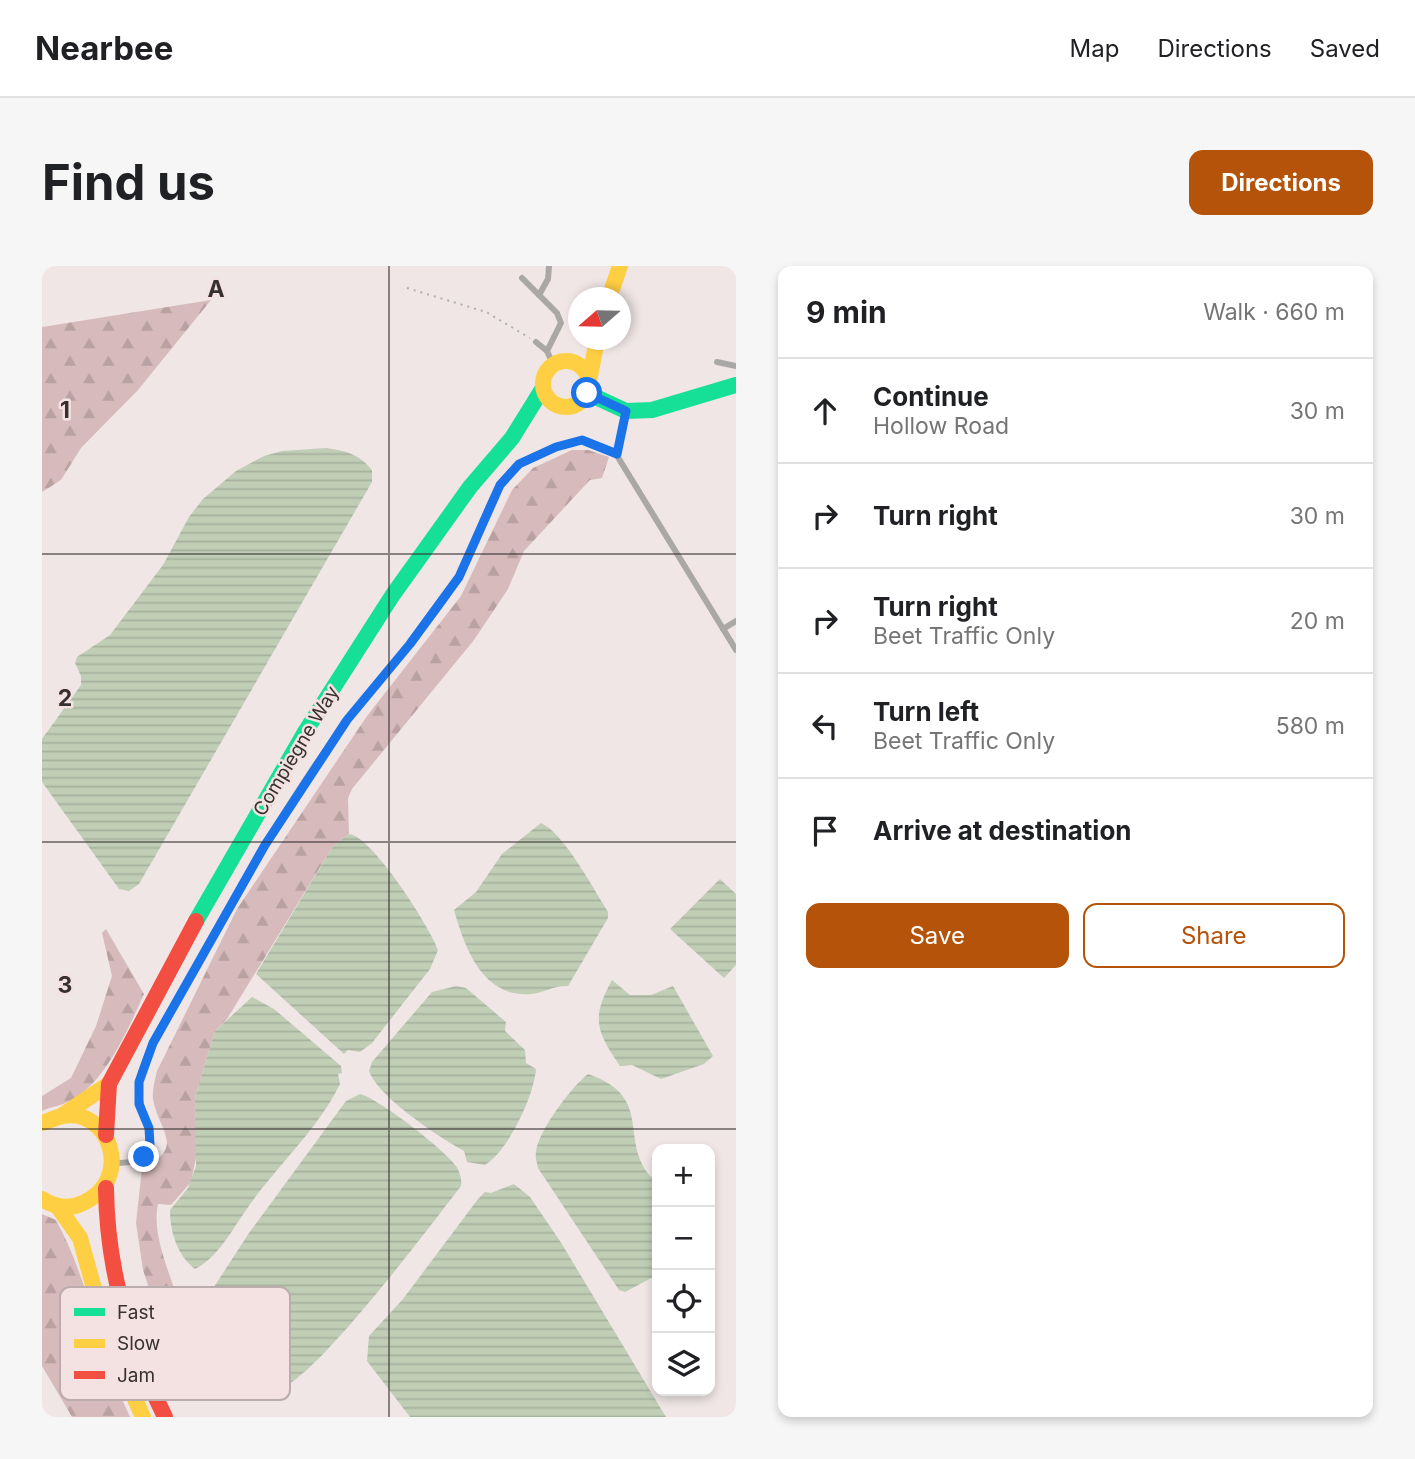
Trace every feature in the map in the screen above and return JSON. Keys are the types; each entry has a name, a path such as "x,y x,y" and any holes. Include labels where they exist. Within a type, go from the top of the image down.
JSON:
{"main road":[{"path":"613,287 620,266"},
{"path":"569,350 555,358 544,375 543,388 551,401 565,407 578,404 588,387 595,350"},
{"path":"555,358 584,368 588,387 626,411 652,410 736,384"},
{"name":"Compiegne Way","path":"114,1163 106,1135 109,1084 177,954 305,732 392,596 470,487 512,438 543,388"},
{"name":"Compiegne Way","path":"512,438 565,407"},
{"name":"Compiegne Way","path":"42,1123 63,1115 109,1084"},
{"path":"63,1115 87,1119 106,1135"},
{"path":"114,1163 106,1188 105,1233 114,1287"},
{"path":"58,1207 85,1204 106,1188"},
{"path":"42,1199 58,1207 84,1248 94,1287"},
{"path":"135,1400 143,1417"},
{"path":"156,1400 165,1417"}],"lane":[{"path":"539,295 546,286 549,266"},
{"path":"522,278 557,313 561,323 555,358"},
{"path":"537,342 555,358"},
{"path":"717,362 736,366"},
{"path":"617,454 626,411"},
{"path":"114,1163 136,1161 144,1157 150,1145 149,1128 139,1104 139,1082 153,1043 265,845 347,720 410,644 459,577 500,485 519,464 582,440 617,454 736,650"},
{"path":"723,629 736,621"}],"path":[{"path":"407,288 486,312 537,342"}],"green space":[{"path":"211,300 138,390 81,448 61,480 42,492 42,327"},
{"path":"572,450 588,450 609,457 602,478 590,480 524,551 508,589 474,640 352,789 348,798 349,834 333,846 227,1019 215,1031 195,1098 197,1153 191,1182 171,1205 158,1204 157,1230 173,1287 149,1287 143,1270 136,1223 142,1168 156,1161 167,1146 153,1099 157,1071 237,909 367,716 461,596 512,490 533,468"},
{"path":"106,929 144,994 112,1057 90,1086 77,1097 42,1111 42,1096 71,1078 96,1026 112,976 102,933"},
{"path":"42,1214 56,1220 84,1287 60,1287 60,1397 42,1366"},
{"path":"62,1400 122,1400 130,1417 72,1417"}],"shaded area":[{"path":"326,448 346,452 362,460 372,470 372,482 139,884 129,891 119,889 42,782 42,739 81,685 81,676 75,663 77,657 110,635 163,565 189,517 203,499 236,471 264,456 282,451"},
{"path":"541,823 569,850 608,912 608,918 568,986 531,994 514,993 500,988 479,968 464,940 454,910 476,892 502,854"},
{"path":"349,834 371,850 399,884 424,922 438,950 430,969 372,1043 360,1052 348,1050 344,1054 256,974 333,846"},
{"path":"720,879 736,894 736,965 724,978 670,929"},
{"path":"612,980 630,995 651,995 673,986 713,1056 704,1064 661,1079 632,1065 620,1066 601,1033 599,1024 601,1005"},
{"path":"456,986 466,988 506,1022 505,1031 525,1050 526,1063 536,1069 525,1108 511,1136 485,1165 467,1162 464,1151 396,1104 369,1071 372,1062 432,992"},
{"path":"252,997 274,1009 341,1066 342,1073 338,1074 340,1084 319,1119 255,1197 223,1244 210,1259 195,1269 183,1257 176,1242 171,1227 170,1210 188,1188 196,1166 195,1098 215,1031"},
{"path":"588,1074 609,1083 621,1094 629,1107 642,1163 652,1177 652,1278 625,1292 619,1290 538,1168 536,1160 538,1143 549,1121"},
{"path":"360,1094 395,1114 449,1158 457,1168 461,1186 344,1332 290,1383 290,1287 214,1287 249,1233 346,1101"},
{"path":"514,1184 530,1197 560,1241 666,1417 410,1417 367,1361 369,1336 403,1299 478,1199 485,1192 491,1193"}],"traffic: fast":[{"path":"587,393 626,411 652,410 736,385"},
{"path":"196,921 305,732 392,596 470,487 512,438 543,388"}],"traffic: slow":[{"path":"613,287 620,266"},
{"path":"589,381 595,350"},
{"path":"566,361 583,367 589,384 583,401 566,407 549,401 543,384 549,367 566,361"},
{"path":"63,1115 109,1084"},
{"path":"42,1123 63,1116 79,1116 93,1122 110,1147 112,1163 108,1178 99,1192 83,1203 62,1207 42,1199"},
{"path":"58,1207 80,1238 94,1287"},
{"path":"135,1400 143,1417"}],"traffic: jam":[{"path":"106,1135 109,1084 196,921"},
{"path":"106,1188 107,1219 118,1287"},
{"path":"157,1400 165,1417"}],"route":[{"path":"144,1157 150,1145 149,1128 139,1104 139,1082 153,1043 265,845 347,720 410,644 459,577 500,485 519,464 556,447 582,440 617,454 626,411 587,393"}]}
